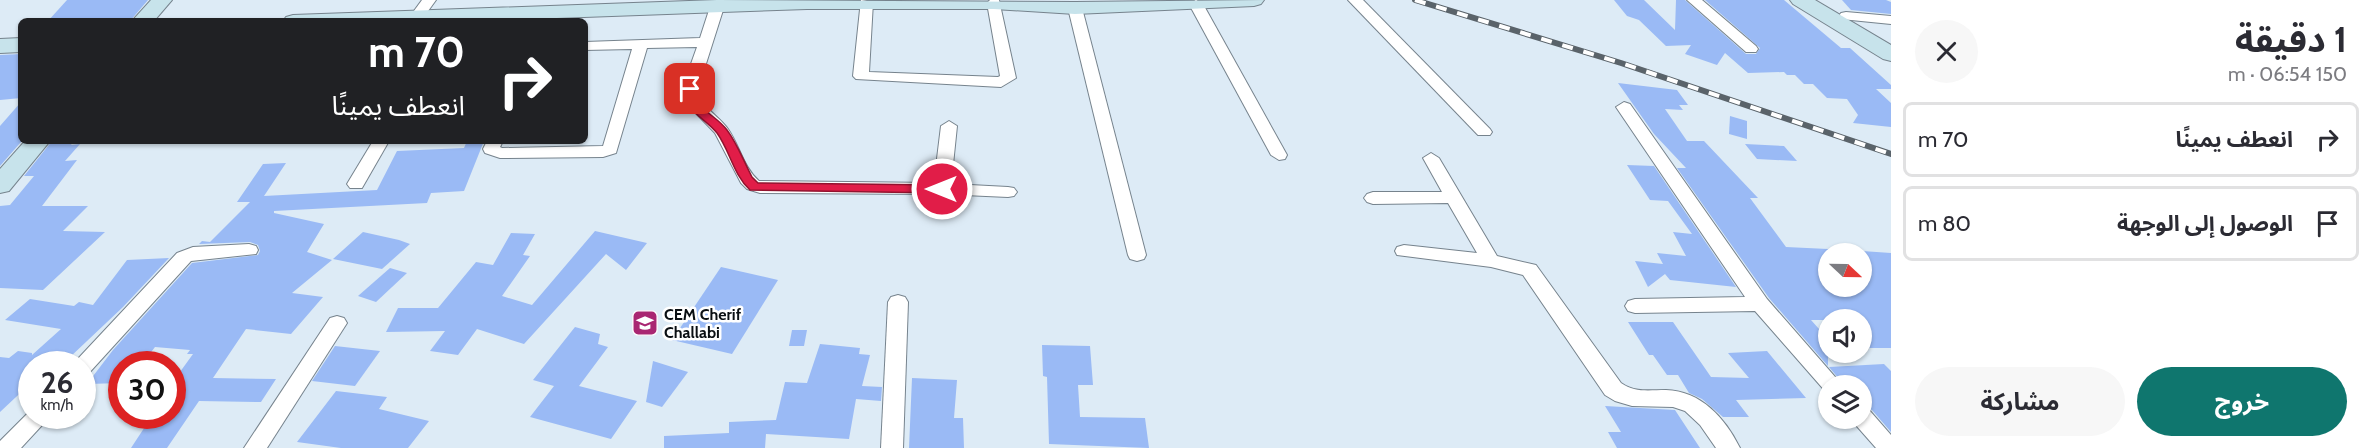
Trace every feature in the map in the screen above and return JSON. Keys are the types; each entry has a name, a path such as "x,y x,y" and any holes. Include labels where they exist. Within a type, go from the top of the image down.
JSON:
{"street":[{"path":"145,18 162,0"},
{"path":"323,18 424,8 451,18 544,17 622,5 717,7 857,1 994,3 1075,8 1254,0"},
{"path":"1355,0 1484,132"},
{"path":"1695,0 1751,49"},
{"path":"1800,0 1891,54"},
{"path":"1816,0 1891,45"},
{"path":"857,1 861,76 1000,82 1008,78 994,3"},
{"path":"1196,4 1279,155"},
{"path":"717,7 690,89 690,100 722,131 749,184 760,188 942,189 1008,192"},
{"path":"1075,8 1137,255"},
{"path":"1846,16 1891,20"},
{"path":"588,46 704,42"},
{"path":"494,144 491,149 500,153 603,152 610,149 641,44"},
{"path":"0,46 18,45"},
{"path":"1624,107 1760,304 1823,375"},
{"path":"942,189 949,126"},
{"path":"0,185 35,144"},
{"path":"356,184 379,144"},
{"path":"1431,158 1491,261"},
{"path":"1373,198 1454,196"},
{"path":"96,352 184,257 193,253 249,250"},
{"path":"1404,251 1491,261 1529,270 1620,394 1631,399 1680,399 1703,414 1729,448"},
{"path":"892,448 898,302"},
{"path":"1635,306 1760,304"},
{"path":"255,448 337,323"},
{"path":"1872,428 1889,448"},
{"path":"8,448 26,429"}],"building":[{"path":"67,0 148,0 133,18 51,18"},
{"path":"1614,0 1644,0 1675,30 1676,0 1685,0 1746,54 1756,54 1760,48 1705,0 1784,0 1841,48 1850,48 1891,85 1891,89 1876,89 1891,103 1891,127 1853,123 1858,115 1847,99 1827,98 1813,84 1804,84 1795,75 1787,75 1784,72 1748,73 1725,53 1717,65 1685,54 1691,45 1666,46 1639,20 1627,16"},
{"path":"1842,0 1886,0 1891,2 1891,14 1851,10"},
{"path":"18,54 18,98 0,100 0,55"},
{"path":"1618,83 1677,90 1688,105 1679,105 1683,110 1665,109 1687,141 1704,141 1758,198 1750,198 1786,247 1818,249 1818,297 1872,297 1872,252 1891,253 1891,348 1872,348 1872,309 1818,309 1818,320 1811,320 1818,328 1818,354 1769,298 1677,168 1686,168 1654,134"},
{"path":"18,105 19,144 0,166 0,126"},
{"path":"1730,116 1747,121 1747,139 1729,134"},
{"path":"50,144 80,144 65,161 77,160 42,206 88,206 63,231 105,232 43,290 0,288 0,206 10,205 34,176 24,176"},
{"path":"466,144 483,144 464,191 431,193 427,203 274,211 274,213 324,224 307,252 332,260 292,293 323,297 291,334 246,329 213,378 276,379 261,402 199,401 186,420 186,364 193,354 187,354 190,350 155,347 152,351 112,351 192,263 258,255 260,251 258,245 250,242 199,244 202,241 210,242 250,202 237,202 263,164 286,163 264,196 377,190 397,151 464,148"},
{"path":"1745,144 1784,146 1797,161 1757,159"},
{"path":"1627,165 1654,166 1736,287 1670,280 1665,274 1648,287 1635,261 1663,264 1657,253 1686,256 1673,232 1692,234 1668,201 1650,200"},
{"path":"595,231 647,243 626,270 606,254 524,344 477,329 458,355 430,351 445,331 386,332 398,308 438,308 476,262 493,265 511,233 535,234 523,255 530,256 502,296 532,305"},
{"path":"363,232 410,244 382,269 333,259"},
{"path":"169,258 123,307 76,351 36,351 61,329 5,320 30,299 74,306 79,302 93,305 127,260"},
{"path":"721,267 778,280 732,354 672,340"},
{"path":"390,268 407,273 376,302 358,296"},
{"path":"1628,322 1673,322 1711,377 1749,378 1728,353 1767,351 1806,398 1736,400 1749,417 1723,417 1702,399 1689,393 1678,375 1667,375 1653,355 1649,355"},
{"path":"575,327 600,334 598,344 608,347 579,386 637,401 611,439 530,417 554,386 533,380"},
{"path":"792,330 807,330 804,346 789,346"},
{"path":"820,344 860,348 859,354 870,355 862,386 882,387 881,401 856,399 849,439 766,434 765,448 664,448 664,436 729,433 729,422 776,420 785,382 807,383"},
{"path":"1042,345 1090,346 1093,385 1078,385 1080,417 1145,418 1149,448 1049,444 1047,377 1043,376"},
{"path":"335,346 380,351 355,386 312,381"},
{"path":"18,351 18,395 0,412 0,357 9,358"},
{"path":"108,357 108,383 96,384 96,372"},
{"path":"653,361 688,372 662,407 646,402"},
{"path":"1884,364 1891,371 1891,432 1872,410 1872,375 1836,375 1829,367"},
{"path":"912,378 957,380 954,418 963,418 964,448 909,448"},
{"path":"336,391 387,397 379,409 429,421 408,448 341,448 297,442"},
{"path":"1605,406 1675,410 1700,448 1617,448 1608,432 1621,432"},
{"path":"143,429 180,429 167,448 131,448"}],"railway":[{"path":"1415,0 1621,63 1891,154"}],"place":[{"name":"CEM Cherif Challabi","path":"645,323"}],"route":[{"path":"690,89 690,100 722,131 746,179 754,187 942,189"}]}
